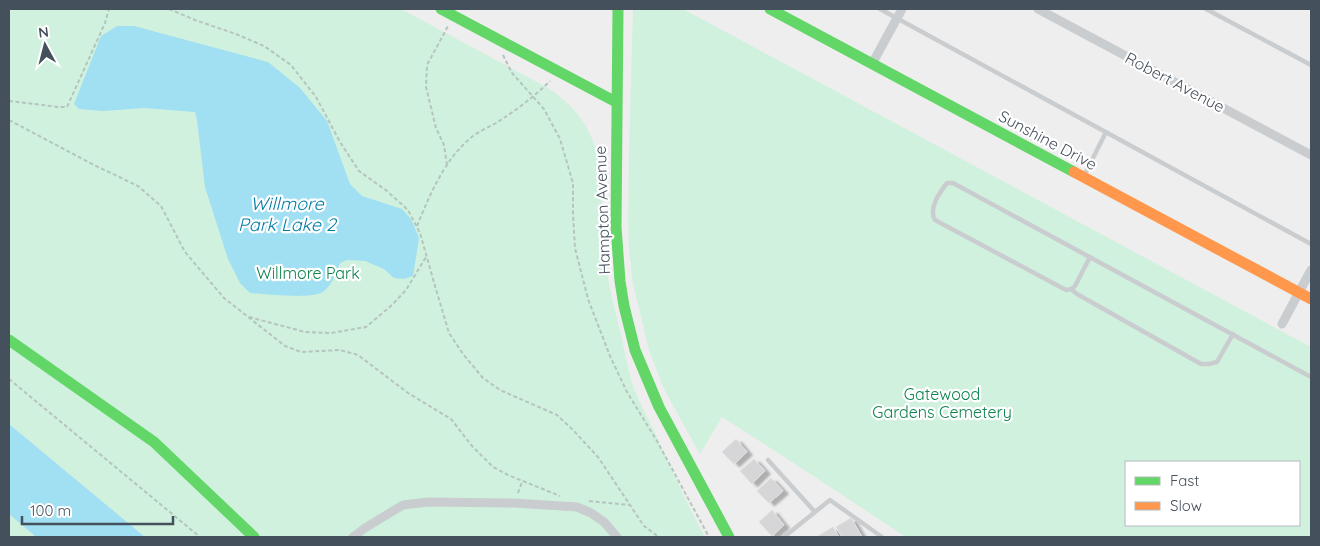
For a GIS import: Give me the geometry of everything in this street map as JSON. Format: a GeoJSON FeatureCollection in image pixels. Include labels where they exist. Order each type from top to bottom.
{"type":"FeatureCollection","features":[{"type":"Feature","properties":{"kind":"street"},"geometry":{"type":"LineString","coordinates":[[441,9],[616,102]]}},
{"type":"Feature","properties":{"kind":"street","name":"Hampton Avenue"},"geometry":{"type":"LineString","coordinates":[[618,9],[616,228],[620,281],[628,323],[635,350],[659,407],[729,537]]}},
{"type":"Feature","properties":{"kind":"street","name":"Sunshine Drive"},"geometry":{"type":"LineString","coordinates":[[770,9],[1311,299]]}},
{"type":"Feature","properties":{"kind":"street"},"geometry":{"type":"LineString","coordinates":[[872,64],[902,9]]}},
{"type":"Feature","properties":{"kind":"street","name":"Robert Avenue"},"geometry":{"type":"LineString","coordinates":[[1038,9],[1311,156]]}},
{"type":"Feature","properties":{"kind":"street"},"geometry":{"type":"LineString","coordinates":[[1282,324],[1311,270]]}},
{"type":"Feature","properties":{"kind":"street"},"geometry":{"type":"LineString","coordinates":[[9,340],[154,442],[254,537]]}},
{"type":"Feature","properties":{"kind":"street"},"geometry":{"type":"LineString","coordinates":[[353,537],[403,505],[428,502],[514,503],[577,507],[592,513],[604,522],[616,537]]}},
{"type":"Feature","properties":{"kind":"lane"},"geometry":{"type":"LineString","coordinates":[[880,9],[1311,244]]}},
{"type":"Feature","properties":{"kind":"lane"},"geometry":{"type":"LineString","coordinates":[[1206,9],[1311,65]]}},
{"type":"Feature","properties":{"kind":"lane"},"geometry":{"type":"LineString","coordinates":[[1084,177],[1106,132]]}},
{"type":"Feature","properties":{"kind":"lane"},"geometry":{"type":"LineString","coordinates":[[1090,257],[1075,286],[1066,290],[935,220],[932,210],[947,183],[953,183],[1090,257],[1311,377]]}},
{"type":"Feature","properties":{"kind":"lane"},"geometry":{"type":"LineString","coordinates":[[1071,289],[1201,364],[1217,362],[1232,334]]}},
{"type":"Feature","properties":{"kind":"lane"},"geometry":{"type":"LineString","coordinates":[[768,460],[815,512]]}},
{"type":"Feature","properties":{"kind":"lane"},"geometry":{"type":"LineString","coordinates":[[784,537],[830,500],[882,537]]}},
{"type":"Feature","properties":{"kind":"path"},"geometry":{"type":"LineString","coordinates":[[9,101],[67,107],[105,24],[109,9]]}},
{"type":"Feature","properties":{"kind":"path"},"geometry":{"type":"LineString","coordinates":[[169,9],[264,46],[291,65],[316,97],[340,142],[360,171],[388,191],[408,210],[420,233],[450,333],[463,354],[483,378],[494,386],[557,415],[568,425],[598,457],[644,526],[659,537]]}},
{"type":"Feature","properties":{"kind":"path"},"geometry":{"type":"LineString","coordinates":[[446,165],[444,145],[436,128],[426,87],[427,65],[454,16]]}},
{"type":"Feature","properties":{"kind":"path"},"geometry":{"type":"LineString","coordinates":[[503,55],[512,73],[544,109],[560,139],[573,182],[575,248],[588,299],[607,348],[627,392],[709,537]]}},
{"type":"Feature","properties":{"kind":"path"},"geometry":{"type":"LineString","coordinates":[[416,226],[446,165],[461,148],[473,136],[533,97],[560,72]]}},
{"type":"Feature","properties":{"kind":"path"},"geometry":{"type":"LineString","coordinates":[[9,120],[138,186],[161,206],[186,252],[224,298],[285,346],[300,352],[340,350],[358,355],[408,392],[451,419],[472,446],[493,466],[522,482],[564,498]]}},
{"type":"Feature","properties":{"kind":"path"},"geometry":{"type":"LineString","coordinates":[[246,316],[305,332],[330,333],[366,327],[392,305],[406,290],[427,256]]}},
{"type":"Feature","properties":{"kind":"path"},"geometry":{"type":"LineString","coordinates":[[9,379],[200,537]]}},
{"type":"Feature","properties":{"kind":"path"},"geometry":{"type":"LineString","coordinates":[[514,503],[522,482]]}},
{"type":"Feature","properties":{"kind":"path"},"geometry":{"type":"LineString","coordinates":[[581,500],[630,505]]}},
{"type":"Feature","properties":{"kind":"green space","name":"Willmore Park"},"geometry":{"type":"Polygon","coordinates":[[[9,9],[401,9],[548,88],[570,106],[585,125],[594,144],[602,188],[605,261],[632,383],[679,486],[705,537],[145,537],[9,424],[9,9]]]}},
{"type":"Feature","properties":{"kind":"green space","name":"Gatewood Gardens Cemetery"},"geometry":{"type":"Polygon","coordinates":[[[633,9],[683,9],[1311,347],[1311,537],[906,537],[722,417],[700,454],[664,389],[649,350],[633,284],[628,220],[633,9]]]}},
{"type":"Feature","properties":{"kind":"green space"},"geometry":{"type":"Polygon","coordinates":[[[9,514],[36,537],[9,537],[9,514]]]}},
{"type":"Feature","properties":{"kind":"water","name":"Willmore Park Lake 2"},"geometry":{"type":"Polygon","coordinates":[[[117,26],[134,26],[268,62],[300,88],[327,121],[350,184],[362,196],[402,209],[411,219],[419,238],[413,276],[404,279],[394,278],[384,269],[365,261],[347,260],[340,263],[330,284],[321,293],[297,296],[250,293],[240,283],[228,259],[205,187],[195,112],[144,108],[103,111],[79,109],[74,104],[101,36],[117,26]]]}},
{"type":"Feature","properties":{"kind":"water"},"geometry":{"type":"Polygon","coordinates":[[[9,424],[145,537],[36,537],[9,514],[9,424]]]}},
{"type":"Feature","properties":{"kind":"building"},"geometry":{"type":"Polygon","coordinates":[[[736,439],[747,452],[734,464],[722,452],[736,439]]]}},
{"type":"Feature","properties":{"kind":"building"},"geometry":{"type":"Polygon","coordinates":[[[754,459],[765,471],[752,484],[740,471],[754,459]]]}},
{"type":"Feature","properties":{"kind":"building"},"geometry":{"type":"Polygon","coordinates":[[[771,478],[783,491],[769,503],[757,491],[771,478]]]}},
{"type":"Feature","properties":{"kind":"building"},"geometry":{"type":"Polygon","coordinates":[[[772,510],[784,525],[772,536],[759,522],[772,510]]]}},
{"type":"Feature","properties":{"kind":"building"},"geometry":{"type":"Polygon","coordinates":[[[851,518],[862,537],[842,537],[836,527],[851,518]]]}},
{"type":"Feature","properties":{"kind":"building"},"geometry":{"type":"Polygon","coordinates":[[[833,527],[839,537],[818,536],[833,527]]]}},
{"type":"Feature","properties":{"kind":"traffic: fast"},"geometry":{"type":"LineString","coordinates":[[441,9],[616,102]]}},
{"type":"Feature","properties":{"kind":"traffic: fast"},"geometry":{"type":"LineString","coordinates":[[618,9],[616,227],[624,306],[635,350],[659,407],[729,537]]}},
{"type":"Feature","properties":{"kind":"traffic: fast"},"geometry":{"type":"LineString","coordinates":[[770,9],[1074,172]]}},
{"type":"Feature","properties":{"kind":"traffic: fast"},"geometry":{"type":"LineString","coordinates":[[9,340],[154,442],[254,537]]}},
{"type":"Feature","properties":{"kind":"traffic: slow"},"geometry":{"type":"LineString","coordinates":[[1074,172],[1311,299]]}}]}
